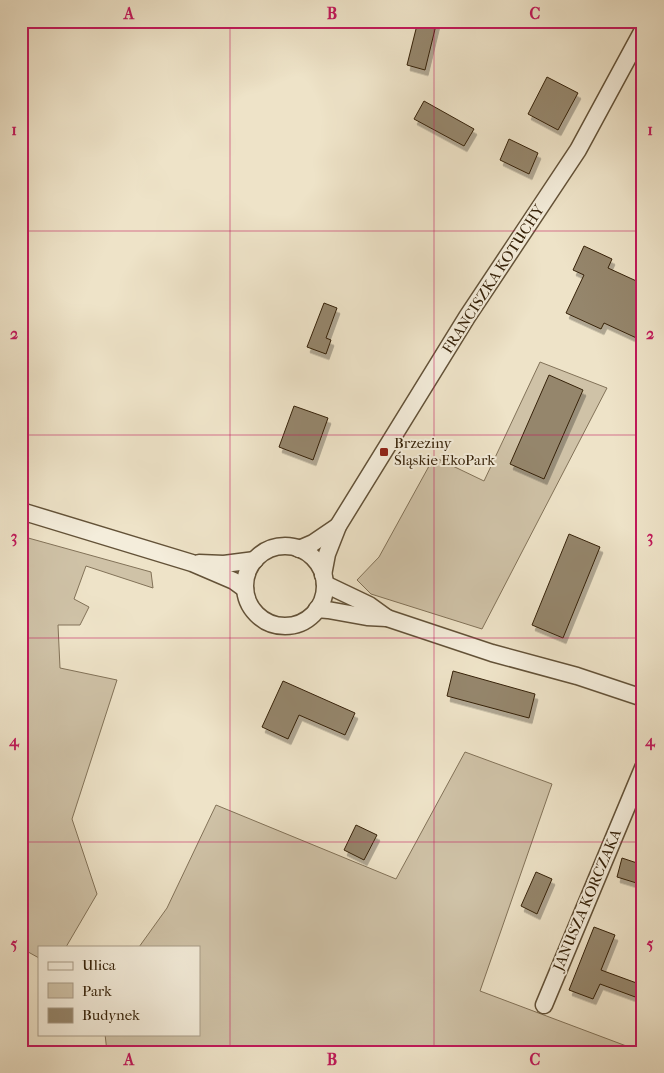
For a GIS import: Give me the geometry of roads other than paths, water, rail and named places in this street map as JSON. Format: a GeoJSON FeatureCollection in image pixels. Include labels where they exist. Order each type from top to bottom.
{"type":"FeatureCollection","features":[{"type":"Feature","properties":{"kind":"street","name":"FRANCISZKA KOTUCHY"},"geometry":{"type":"LineString","coordinates":[[324,579],[327,554],[338,526],[467,317],[578,150],[643,30]]}},
{"type":"Feature","properties":{"kind":"street"},"geometry":{"type":"LineString","coordinates":[[21,511],[192,563],[234,581],[245,589]]}},
{"type":"Feature","properties":{"kind":"street","name":"FRANCISZKA KOTUCHY"},"geometry":{"type":"LineString","coordinates":[[299,549],[313,543],[338,526]]}},
{"type":"Feature","properties":{"kind":"street"},"geometry":{"type":"LineString","coordinates":[[287,547],[299,549],[310,555],[318,564],[324,579],[324,593],[317,610],[300,623],[288,626],[277,626],[266,622],[254,612],[247,599],[245,589],[248,571],[255,560],[264,552],[287,547]]}},
{"type":"Feature","properties":{"kind":"street"},"geometry":{"type":"LineString","coordinates":[[192,563],[224,564],[255,560]]}},
{"type":"Feature","properties":{"kind":"street"},"geometry":{"type":"LineString","coordinates":[[324,579],[369,605],[387,618]]}},
{"type":"Feature","properties":{"kind":"street"},"geometry":{"type":"LineString","coordinates":[[317,610],[387,618],[492,653],[577,676],[643,698]]}},
{"type":"Feature","properties":{"kind":"street","name":"JANUSZA KORCZAKA"},"geometry":{"type":"LineString","coordinates":[[544,1005],[643,768]]}},
{"type":"Feature","properties":{"kind":"place","name":"Brzeziny Śląskie EkoPark"},"geometry":{"type":"Point","coordinates":[384,452]}}]}
